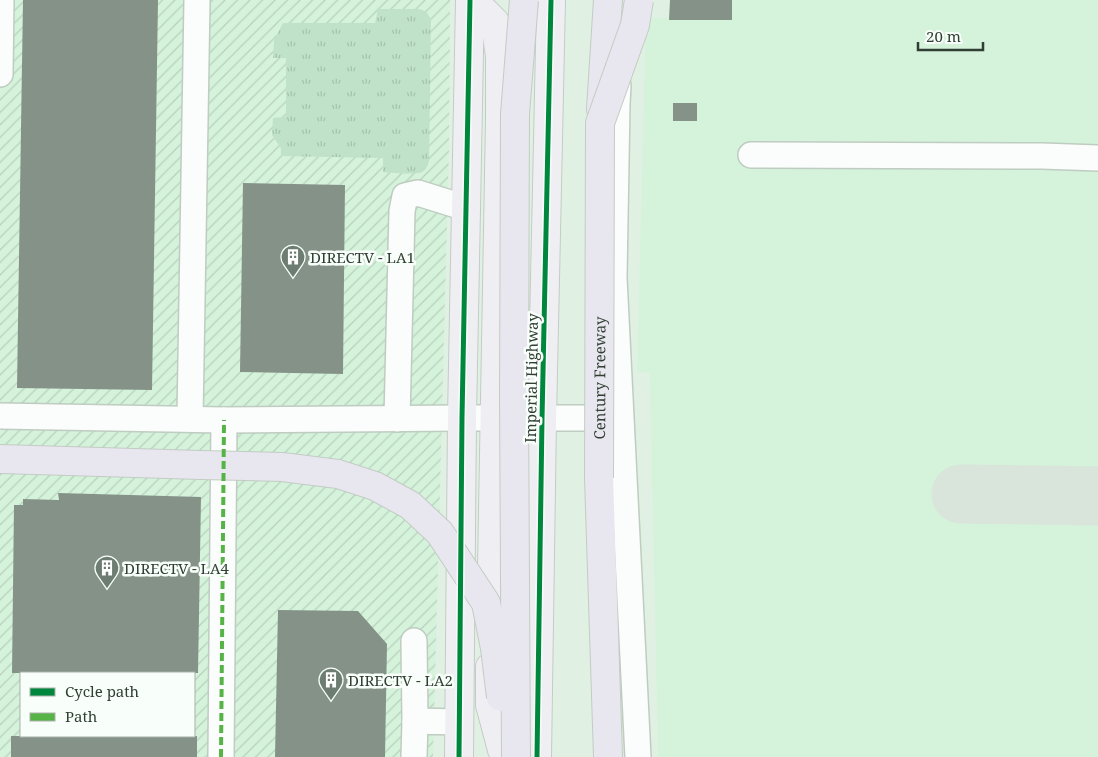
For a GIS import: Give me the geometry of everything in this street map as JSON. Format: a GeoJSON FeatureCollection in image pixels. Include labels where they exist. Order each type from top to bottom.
{"type":"FeatureCollection","features":[{"type":"Feature","properties":{"kind":"highway"},"geometry":{"type":"LineString","coordinates":[[516,757],[514,398],[517,0]]}},
{"type":"Feature","properties":{"kind":"highway"},"geometry":{"type":"LineString","coordinates":[[515,114],[524,0]]}},
{"type":"Feature","properties":{"kind":"highway","name":"Century Freeway"},"geometry":{"type":"LineString","coordinates":[[608,0],[600,123],[599,478],[608,757]]}},
{"type":"Feature","properties":{"kind":"highway"},"geometry":{"type":"LineString","coordinates":[[600,123],[635,25],[639,0]]}},
{"type":"Feature","properties":{"kind":"highway"},"geometry":{"type":"LineString","coordinates":[[0,460],[282,467],[338,474],[375,486],[410,506],[440,533],[486,604],[495,648],[508,757]]}},
{"type":"Feature","properties":{"kind":"main road"},"geometry":{"type":"LineString","coordinates":[[459,757],[462,418],[472,0]]}},
{"type":"Feature","properties":{"kind":"main road"},"geometry":{"type":"LineString","coordinates":[[472,0],[495,22],[500,56],[490,705],[502,750],[508,757]]}},
{"type":"Feature","properties":{"kind":"main road","name":"Imperial Highway"},"geometry":{"type":"LineString","coordinates":[[537,757],[551,0]]}},
{"type":"Feature","properties":{"kind":"street"},"geometry":{"type":"LineString","coordinates":[[0,74],[1,0]]}},
{"type":"Feature","properties":{"kind":"street"},"geometry":{"type":"LineString","coordinates":[[190,420],[196,0]]}},
{"type":"Feature","properties":{"kind":"street"},"geometry":{"type":"LineString","coordinates":[[626,0],[617,104],[614,278],[638,757]]}},
{"type":"Feature","properties":{"kind":"street"},"geometry":{"type":"LineString","coordinates":[[751,155],[1098,158]]}},
{"type":"Feature","properties":{"kind":"street"},"geometry":{"type":"LineString","coordinates":[[397,418],[402,211],[405,196],[418,193],[466,208]]}},
{"type":"Feature","properties":{"kind":"street"},"geometry":{"type":"LineString","coordinates":[[0,416],[190,420],[620,418]]}},
{"type":"Feature","properties":{"kind":"street"},"geometry":{"type":"LineString","coordinates":[[221,757],[224,420]]}},
{"type":"Feature","properties":{"kind":"street"},"geometry":{"type":"LineString","coordinates":[[414,641],[414,757]]}},
{"type":"Feature","properties":{"kind":"street"},"geometry":{"type":"LineString","coordinates":[[415,721],[460,722]]}},
{"type":"Feature","properties":{"kind":"shaded area"},"geometry":{"type":"Polygon","coordinates":[[[0,0],[450,0],[449,147],[433,757],[0,757],[0,0]]]}},
{"type":"Feature","properties":{"kind":"shaded area"},"geometry":{"type":"Polygon","coordinates":[[[728,0],[1098,0],[1098,757],[658,757],[650,373],[637,372],[646,18],[727,18],[728,0]]]}},
{"type":"Feature","properties":{"kind":"green space"},"geometry":{"type":"Polygon","coordinates":[[[378,9],[420,9],[429,15],[431,20],[429,161],[426,169],[419,173],[409,174],[383,172],[383,158],[281,156],[281,148],[272,135],[273,118],[286,117],[286,58],[273,58],[274,41],[283,23],[375,23],[378,9]]]}},
{"type":"Feature","properties":{"kind":"building"},"geometry":{"type":"Polygon","coordinates":[[[23,0],[158,0],[152,390],[17,388],[23,0]]]}},
{"type":"Feature","properties":{"kind":"building"},"geometry":{"type":"Polygon","coordinates":[[[670,0],[732,0],[732,20],[669,20],[670,0]]]}},
{"type":"Feature","properties":{"kind":"building"},"geometry":{"type":"Polygon","coordinates":[[[673,103],[697,103],[697,121],[673,121],[673,103]]]}},
{"type":"Feature","properties":{"kind":"building","name":"DIRECTV - LA1"},"geometry":{"type":"Polygon","coordinates":[[[243,183],[345,185],[343,374],[240,372],[243,183]]]}},
{"type":"Feature","properties":{"kind":"building","name":"DIRECTV - LA4"},"geometry":{"type":"Polygon","coordinates":[[[58,493],[201,497],[198,673],[12,673],[14,505],[23,505],[23,499],[59,500],[58,493]]]}},
{"type":"Feature","properties":{"kind":"building","name":"DIRECTV - LA2"},"geometry":{"type":"Polygon","coordinates":[[[278,610],[358,611],[387,644],[385,757],[275,757],[278,610]]]}},
{"type":"Feature","properties":{"kind":"building"},"geometry":{"type":"Polygon","coordinates":[[[11,736],[197,736],[197,757],[11,757],[11,736]]]}},
{"type":"Feature","properties":{"kind":"taxiway"},"geometry":{"type":"LineString","coordinates":[[961,494],[1098,496]]}},
{"type":"Feature","properties":{"kind":"marked path"},"geometry":{"type":"LineString","coordinates":[[221,757],[224,420]]}},
{"type":"Feature","properties":{"kind":"cycle path"},"geometry":{"type":"LineString","coordinates":[[459,757],[462,418],[470,0]]}},
{"type":"Feature","properties":{"kind":"cycle path"},"geometry":{"type":"LineString","coordinates":[[537,757],[551,0]]}},
{"type":"Feature","properties":{"kind":"place","name":"DIRECTV - LA1"},"geometry":{"type":"Point","coordinates":[293,278]}},
{"type":"Feature","properties":{"kind":"place","name":"DIRECTV - LA4"},"geometry":{"type":"Point","coordinates":[107,589]}},
{"type":"Feature","properties":{"kind":"place","name":"DIRECTV - LA2"},"geometry":{"type":"Point","coordinates":[331,701]}}]}
